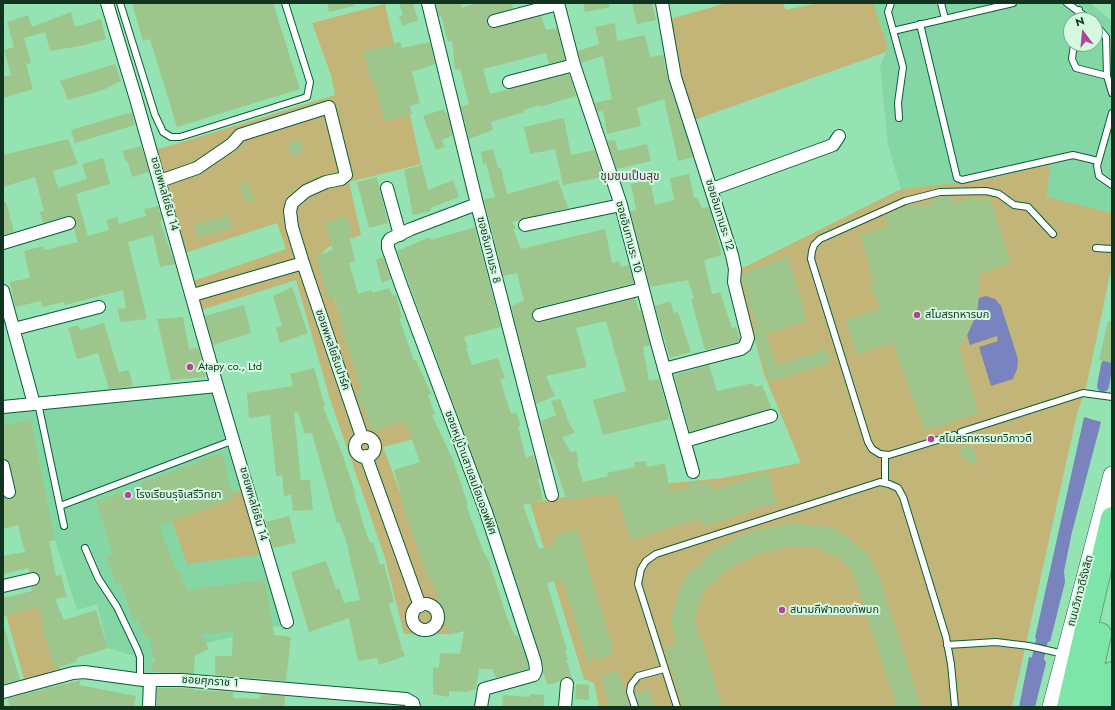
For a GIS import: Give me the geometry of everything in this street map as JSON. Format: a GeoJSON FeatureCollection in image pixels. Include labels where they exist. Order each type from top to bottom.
{"type":"FeatureCollection","features":[{"type":"Feature","properties":{"kind":"highway","name":"ถนนวิภาวดีรังสิต"},"geometry":{"type":"LineString","coordinates":[[1068,707],[1112,518]]}},
{"type":"Feature","properties":{"kind":"highway"},"geometry":{"type":"LineString","coordinates":[[1084,707],[1112,581]]}},
{"type":"Feature","properties":{"kind":"highway"},"geometry":{"type":"LineString","coordinates":[[1104,707],[1112,673]]}},
{"type":"Feature","properties":{"kind":"main road","name":"ถนนวิภาวดีรังสิต"},"geometry":{"type":"LineString","coordinates":[[1051,707],[1112,475]]}},
{"type":"Feature","properties":{"kind":"street","name":"ซอยพหลโยธิน 14"},"geometry":{"type":"LineString","coordinates":[[106,3],[160,181],[287,622]]}},
{"type":"Feature","properties":{"kind":"street","name":"ซอยอินทามระ 8"},"geometry":{"type":"LineString","coordinates":[[428,3],[477,204],[552,496]]}},
{"type":"Feature","properties":{"kind":"street"},"geometry":{"type":"LineString","coordinates":[[494,21],[558,3]]}},
{"type":"Feature","properties":{"kind":"street","name":"ซอยอินทามระ 10"},"geometry":{"type":"LineString","coordinates":[[558,3],[574,65],[621,205],[642,289],[693,472]]}},
{"type":"Feature","properties":{"kind":"street","name":"ซอยอินทามระ 12"},"geometry":{"type":"LineString","coordinates":[[662,3],[675,77],[682,103],[712,189],[734,262],[734,282],[748,338],[747,342],[741,348],[664,369]]}},
{"type":"Feature","properties":{"kind":"street"},"geometry":{"type":"LineString","coordinates":[[509,82],[574,65]]}},
{"type":"Feature","properties":{"kind":"street","name":"ซอยพหลโยธินปาร์ค"},"geometry":{"type":"LineString","coordinates":[[160,181],[197,168],[232,144],[240,135],[329,106],[346,175],[341,179],[326,182],[306,191],[292,202],[290,211],[292,227],[362,437],[371,439],[375,444],[372,453],[366,456],[420,606]]}},
{"type":"Feature","properties":{"kind":"street"},"geometry":{"type":"LineString","coordinates":[[712,189],[833,145],[838,136]]}},
{"type":"Feature","properties":{"kind":"street"},"geometry":{"type":"LineString","coordinates":[[387,188],[400,235]]}},
{"type":"Feature","properties":{"kind":"street","name":"ซอยหมู่บ้านสายลมโฮมออฟฟิศ"},"geometry":{"type":"LineString","coordinates":[[477,204],[390,239],[388,248],[486,512],[535,662],[536,670],[534,675],[484,689],[482,692],[481,707]]}},
{"type":"Feature","properties":{"kind":"street"},"geometry":{"type":"LineString","coordinates":[[525,225],[621,205]]}},
{"type":"Feature","properties":{"kind":"street"},"geometry":{"type":"LineString","coordinates":[[3,243],[69,223]]}},
{"type":"Feature","properties":{"kind":"street"},"geometry":{"type":"LineString","coordinates":[[193,295],[303,262]]}},
{"type":"Feature","properties":{"kind":"street"},"geometry":{"type":"LineString","coordinates":[[539,315],[642,289]]}},
{"type":"Feature","properties":{"kind":"street"},"geometry":{"type":"LineString","coordinates":[[3,291],[36,404]]}},
{"type":"Feature","properties":{"kind":"street"},"geometry":{"type":"LineString","coordinates":[[14,329],[99,307]]}},
{"type":"Feature","properties":{"kind":"street"},"geometry":{"type":"LineString","coordinates":[[3,407],[218,386]]}},
{"type":"Feature","properties":{"kind":"street"},"geometry":{"type":"LineString","coordinates":[[685,441],[771,416]]}},
{"type":"Feature","properties":{"kind":"street"},"geometry":{"type":"LineString","coordinates":[[3,466],[9,492]]}},
{"type":"Feature","properties":{"kind":"street"},"geometry":{"type":"LineString","coordinates":[[3,586],[33,579]]}},
{"type":"Feature","properties":{"kind":"street","name":"ซอยศุภราช 1"},"geometry":{"type":"LineString","coordinates":[[3,692],[73,673],[84,672],[145,680],[197,681],[399,698],[410,700],[414,707]]}},
{"type":"Feature","properties":{"kind":"street"},"geometry":{"type":"LineString","coordinates":[[145,680],[149,707]]}},
{"type":"Feature","properties":{"kind":"street"},"geometry":{"type":"LineString","coordinates":[[564,707],[567,684]]}},
{"type":"Feature","properties":{"kind":"lane"},"geometry":{"type":"LineString","coordinates":[[120,3],[155,116],[163,132],[171,137],[180,137],[307,97],[310,82],[285,3]]}},
{"type":"Feature","properties":{"kind":"lane"},"geometry":{"type":"LineString","coordinates":[[891,3],[888,12],[904,67],[898,99],[898,118]]}},
{"type":"Feature","properties":{"kind":"lane"},"geometry":{"type":"LineString","coordinates":[[941,3],[945,19]]}},
{"type":"Feature","properties":{"kind":"lane"},"geometry":{"type":"LineString","coordinates":[[893,31],[1014,3]]}},
{"type":"Feature","properties":{"kind":"lane"},"geometry":{"type":"LineString","coordinates":[[1067,3],[1079,10]]}},
{"type":"Feature","properties":{"kind":"lane"},"geometry":{"type":"LineString","coordinates":[[920,24],[957,178],[962,180],[1073,154],[1098,161]]}},
{"type":"Feature","properties":{"kind":"lane"},"geometry":{"type":"LineString","coordinates":[[1103,33],[1106,37],[1107,76],[1112,94]]}},
{"type":"Feature","properties":{"kind":"lane"},"geometry":{"type":"LineString","coordinates":[[1073,52],[1072,59],[1076,68],[1107,76]]}},
{"type":"Feature","properties":{"kind":"lane"},"geometry":{"type":"LineString","coordinates":[[1112,114],[1098,161],[1098,176],[1112,185]]}},
{"type":"Feature","properties":{"kind":"lane"},"geometry":{"type":"LineString","coordinates":[[1053,234],[1028,207],[1014,205],[998,194],[986,191],[940,192],[905,201],[820,239],[814,245],[812,259],[868,442],[877,453],[885,454],[957,434],[1083,393],[1112,397]]}},
{"type":"Feature","properties":{"kind":"lane"},"geometry":{"type":"LineString","coordinates":[[1096,248],[1112,249]]}},
{"type":"Feature","properties":{"kind":"lane"},"geometry":{"type":"LineString","coordinates":[[36,404],[64,526]]}},
{"type":"Feature","properties":{"kind":"lane"},"geometry":{"type":"LineString","coordinates":[[60,506],[234,440]]}},
{"type":"Feature","properties":{"kind":"lane"},"geometry":{"type":"LineString","coordinates":[[885,454],[885,483]]}},
{"type":"Feature","properties":{"kind":"lane"},"geometry":{"type":"LineString","coordinates":[[677,707],[638,584],[641,569],[646,561],[656,554],[874,483],[885,483],[898,488],[904,497],[947,645],[956,707]]}},
{"type":"Feature","properties":{"kind":"lane"},"geometry":{"type":"LineString","coordinates":[[85,548],[98,578],[117,607],[137,649],[145,680]]}},
{"type":"Feature","properties":{"kind":"lane"},"geometry":{"type":"LineString","coordinates":[[947,645],[996,642],[1029,646],[1064,654]]}},
{"type":"Feature","properties":{"kind":"lane"},"geometry":{"type":"LineString","coordinates":[[635,707],[630,692],[631,685],[638,676],[664,669]]}},
{"type":"Feature","properties":{"kind":"shaded area"},"geometry":{"type":"Polygon","coordinates":[[[727,3],[783,3],[786,10],[818,3],[873,3],[888,48],[886,52],[694,120],[678,64],[670,19],[727,3]]]}},
{"type":"Feature","properties":{"kind":"shaded area"},"geometry":{"type":"Polygon","coordinates":[[[873,3],[1090,3],[1101,12],[1063,12],[1063,52],[1103,52],[1103,14],[1112,21],[1112,213],[1047,197],[1049,164],[988,179],[901,189],[888,145],[880,66],[888,48],[873,3]]]}},
{"type":"Feature","properties":{"kind":"shaded area"},"geometry":{"type":"Polygon","coordinates":[[[385,4],[421,164],[349,182],[361,235],[328,247],[320,255],[376,425],[406,417],[414,439],[383,447],[435,584],[450,634],[404,634],[385,558],[330,399],[296,280],[201,310],[193,281],[286,249],[277,223],[185,253],[156,150],[335,95],[331,75],[312,23],[385,4]]]}},
{"type":"Feature","properties":{"kind":"shaded area","name":"สโมสรทหารบกวิภาวดี"},"geometry":{"type":"Polygon","coordinates":[[[1050,164],[1047,197],[1112,213],[1112,265],[1087,383],[1077,414],[1012,707],[599,707],[594,683],[584,679],[530,503],[611,489],[723,478],[801,463],[764,374],[737,271],[901,189],[987,179],[1050,164]]]}},
{"type":"Feature","properties":{"kind":"shaded area","name":"โรงเรียนรุจิเสรีวิทยา"},"geometry":{"type":"Polygon","coordinates":[[[214,393],[282,625],[153,656],[151,675],[136,674],[134,656],[108,648],[97,604],[77,610],[55,540],[23,546],[3,450],[3,411],[214,393]]]}},
{"type":"Feature","properties":{"kind":"shaded area"},"geometry":{"type":"Polygon","coordinates":[[[245,488],[263,554],[187,564],[171,518],[245,488]]]}},
{"type":"Feature","properties":{"kind":"shaded area"},"geometry":{"type":"Polygon","coordinates":[[[41,604],[61,672],[25,682],[6,615],[41,604]]]}},
{"type":"Feature","properties":{"kind":"water"},"geometry":{"type":"Polygon","coordinates":[[[986,296],[995,299],[1001,306],[1018,359],[1017,369],[1013,379],[991,386],[979,347],[998,341],[997,336],[970,345],[967,335],[974,320],[979,298],[986,296]]]}},
{"type":"Feature","properties":{"kind":"water"},"geometry":{"type":"Polygon","coordinates":[[[1084,417],[1101,422],[1072,532],[1064,571],[1065,582],[1050,642],[1035,638],[1084,417]]]}},
{"type":"Feature","properties":{"kind":"water"},"geometry":{"type":"Polygon","coordinates":[[[1029,657],[1045,660],[1046,663],[1035,707],[1019,707],[1029,657]]]}},
{"type":"Feature","properties":{"kind":"building"},"geometry":{"type":"Polygon","coordinates":[[[132,3],[273,3],[300,89],[177,127],[150,39],[143,41],[132,3]]]}},
{"type":"Feature","properties":{"kind":"building"},"geometry":{"type":"Polygon","coordinates":[[[327,3],[353,3],[354,6],[329,12],[327,3]]]}},
{"type":"Feature","properties":{"kind":"building"},"geometry":{"type":"Polygon","coordinates":[[[399,3],[413,3],[418,20],[402,26],[399,16],[403,15],[399,3]]]}},
{"type":"Feature","properties":{"kind":"building"},"geometry":{"type":"Polygon","coordinates":[[[436,3],[461,3],[462,8],[477,3],[512,3],[513,8],[488,16],[487,23],[492,28],[541,16],[546,30],[557,28],[565,60],[549,64],[546,53],[483,69],[490,94],[569,74],[576,96],[540,107],[539,105],[523,110],[524,112],[491,122],[493,130],[469,139],[461,107],[469,104],[460,69],[455,70],[452,41],[448,42],[441,16],[439,17],[436,3]]]}},
{"type":"Feature","properties":{"kind":"building"},"geometry":{"type":"Polygon","coordinates":[[[583,3],[609,3],[610,7],[585,12],[583,3]]]}},
{"type":"Feature","properties":{"kind":"building"},"geometry":{"type":"Polygon","coordinates":[[[632,3],[652,3],[656,20],[637,24],[632,3]]]}},
{"type":"Feature","properties":{"kind":"building"},"geometry":{"type":"Polygon","coordinates":[[[71,12],[75,27],[101,19],[106,39],[85,45],[50,51],[45,32],[24,38],[31,63],[26,64],[33,89],[3,98],[3,77],[11,75],[4,50],[14,47],[7,22],[28,15],[32,27],[71,12]]]}},
{"type":"Feature","properties":{"kind":"building"},"geometry":{"type":"Polygon","coordinates":[[[615,23],[617,41],[645,35],[650,57],[663,55],[668,79],[693,157],[678,161],[664,99],[637,108],[641,126],[607,134],[603,111],[598,112],[595,103],[612,99],[603,56],[581,63],[578,51],[599,44],[595,27],[615,23]]]}},
{"type":"Feature","properties":{"kind":"building"},"geometry":{"type":"Polygon","coordinates":[[[400,42],[402,48],[430,42],[435,64],[412,72],[420,103],[410,106],[412,114],[384,121],[374,81],[371,82],[363,52],[400,42]]]}},
{"type":"Feature","properties":{"kind":"building"},"geometry":{"type":"Polygon","coordinates":[[[115,64],[121,81],[103,90],[68,100],[60,81],[115,64]]]}},
{"type":"Feature","properties":{"kind":"building"},"geometry":{"type":"Polygon","coordinates":[[[444,109],[445,113],[447,112],[453,135],[442,140],[445,147],[436,150],[423,116],[444,109]]]}},
{"type":"Feature","properties":{"kind":"building"},"geometry":{"type":"Polygon","coordinates":[[[132,112],[135,125],[75,143],[71,130],[132,112]]]}},
{"type":"Feature","properties":{"kind":"building"},"geometry":{"type":"Polygon","coordinates":[[[564,118],[571,155],[595,150],[603,177],[563,185],[555,149],[530,154],[524,127],[564,118]]]}},
{"type":"Feature","properties":{"kind":"building"},"geometry":{"type":"Polygon","coordinates":[[[68,139],[78,164],[53,171],[58,188],[87,179],[82,164],[103,158],[110,184],[76,194],[88,236],[109,230],[106,220],[117,217],[119,224],[146,216],[144,209],[158,206],[162,220],[160,221],[175,264],[160,267],[153,235],[128,242],[147,319],[120,322],[118,309],[126,308],[123,290],[65,305],[64,302],[42,307],[41,301],[15,307],[10,282],[30,278],[24,251],[43,246],[44,250],[78,242],[74,229],[76,224],[74,217],[67,216],[43,223],[40,212],[44,211],[35,177],[3,187],[3,155],[68,139]]]}},
{"type":"Feature","properties":{"kind":"building"},"geometry":{"type":"Polygon","coordinates":[[[300,140],[303,153],[291,156],[288,143],[300,140]]]}},
{"type":"Feature","properties":{"kind":"building"},"geometry":{"type":"Polygon","coordinates":[[[615,140],[618,151],[647,144],[651,161],[617,169],[607,141],[615,140]]]}},
{"type":"Feature","properties":{"kind":"building"},"geometry":{"type":"Polygon","coordinates":[[[141,146],[149,172],[132,177],[128,162],[126,162],[122,151],[141,146]]]}},
{"type":"Feature","properties":{"kind":"building"},"geometry":{"type":"Polygon","coordinates":[[[493,149],[498,168],[501,168],[507,194],[558,180],[568,208],[512,222],[516,229],[513,229],[521,249],[605,229],[612,263],[619,261],[621,267],[629,265],[634,283],[537,308],[532,313],[533,320],[541,322],[635,298],[639,311],[641,310],[650,345],[643,347],[649,381],[659,379],[670,419],[603,435],[593,400],[626,391],[606,321],[576,328],[587,367],[546,376],[555,396],[536,404],[511,306],[524,301],[517,273],[503,276],[484,200],[495,197],[486,163],[483,164],[481,152],[493,149]]]}},
{"type":"Feature","properties":{"kind":"building"},"geometry":{"type":"Polygon","coordinates":[[[422,165],[428,190],[453,180],[459,197],[430,208],[431,211],[413,215],[404,170],[422,165]]]}},
{"type":"Feature","properties":{"kind":"building"},"geometry":{"type":"Polygon","coordinates":[[[689,174],[694,198],[697,197],[702,208],[709,207],[722,255],[704,260],[712,294],[720,292],[732,328],[736,327],[740,339],[738,342],[705,350],[691,299],[694,299],[688,280],[650,287],[630,211],[636,210],[631,184],[650,180],[655,205],[674,200],[670,178],[689,174]]]}},
{"type":"Feature","properties":{"kind":"building"},"geometry":{"type":"Polygon","coordinates":[[[377,177],[388,223],[369,228],[357,182],[377,177]]]}},
{"type":"Feature","properties":{"kind":"building"},"geometry":{"type":"Polygon","coordinates":[[[248,183],[254,200],[248,204],[239,185],[248,183]]]}},
{"type":"Feature","properties":{"kind":"building","name":"สโมสรทหารบก"},"geometry":{"type":"Polygon","coordinates":[[[943,196],[952,196],[954,203],[976,197],[977,202],[990,197],[1011,263],[979,274],[978,307],[969,331],[959,348],[979,413],[925,431],[893,343],[857,355],[846,320],[880,308],[869,284],[874,282],[860,235],[887,226],[884,217],[901,208],[906,206],[932,205],[930,201],[943,196]]]}},
{"type":"Feature","properties":{"kind":"building"},"geometry":{"type":"Polygon","coordinates":[[[3,202],[6,202],[14,232],[3,235],[3,202]]]}},
{"type":"Feature","properties":{"kind":"building"},"geometry":{"type":"Polygon","coordinates":[[[229,215],[232,228],[197,238],[194,225],[229,215]]]}},
{"type":"Feature","properties":{"kind":"building"},"geometry":{"type":"Polygon","coordinates":[[[347,216],[353,234],[349,235],[355,261],[349,263],[358,294],[371,290],[372,293],[389,288],[393,296],[396,295],[402,317],[399,318],[414,361],[416,360],[431,394],[428,395],[435,414],[432,415],[453,460],[468,505],[466,505],[484,553],[489,561],[507,618],[515,636],[518,635],[528,664],[528,669],[496,678],[492,669],[479,669],[476,689],[466,692],[449,691],[449,697],[433,694],[433,667],[439,668],[440,653],[460,654],[464,631],[449,635],[433,581],[429,582],[400,498],[402,497],[394,470],[420,462],[405,421],[372,431],[363,404],[360,405],[356,392],[361,390],[346,341],[345,342],[340,323],[342,322],[334,296],[329,298],[322,280],[324,280],[316,256],[333,250],[325,223],[347,216]]]}},
{"type":"Feature","properties":{"kind":"building"},"geometry":{"type":"Polygon","coordinates":[[[475,227],[501,327],[464,337],[468,348],[466,349],[472,365],[498,358],[505,378],[500,380],[511,414],[516,413],[519,420],[520,426],[518,427],[526,458],[533,455],[540,478],[538,479],[543,500],[523,505],[539,549],[556,544],[554,536],[577,529],[613,650],[610,655],[595,660],[592,650],[590,668],[562,579],[547,583],[567,650],[565,651],[568,660],[566,660],[572,678],[564,677],[560,681],[548,685],[543,673],[542,660],[493,510],[397,251],[430,237],[431,240],[475,227]]]}},
{"type":"Feature","properties":{"kind":"building"},"geometry":{"type":"Polygon","coordinates":[[[788,256],[807,321],[766,334],[776,366],[826,349],[830,363],[769,382],[754,332],[758,330],[742,279],[742,274],[788,256]]]}},
{"type":"Feature","properties":{"kind":"building"},"geometry":{"type":"Polygon","coordinates":[[[383,257],[391,279],[382,283],[376,260],[383,257]]]}},
{"type":"Feature","properties":{"kind":"building"},"geometry":{"type":"Polygon","coordinates":[[[292,287],[308,333],[280,343],[276,328],[282,326],[273,296],[292,287]]]}},
{"type":"Feature","properties":{"kind":"building"},"geometry":{"type":"Polygon","coordinates":[[[670,301],[674,313],[678,312],[691,352],[670,358],[655,306],[670,301]]]}},
{"type":"Feature","properties":{"kind":"building"},"geometry":{"type":"Polygon","coordinates":[[[244,305],[251,333],[213,345],[205,316],[244,305]]]}},
{"type":"Feature","properties":{"kind":"building"},"geometry":{"type":"Polygon","coordinates":[[[183,317],[189,349],[198,348],[206,377],[171,380],[157,319],[183,317]]]}},
{"type":"Feature","properties":{"kind":"building"},"geometry":{"type":"Polygon","coordinates":[[[1108,321],[1112,321],[1112,363],[1099,360],[1108,321]]]}},
{"type":"Feature","properties":{"kind":"building"},"geometry":{"type":"Polygon","coordinates":[[[104,323],[119,372],[129,370],[133,386],[109,389],[98,353],[77,359],[68,328],[78,325],[80,330],[104,323]]]}},
{"type":"Feature","properties":{"kind":"building"},"geometry":{"type":"Polygon","coordinates":[[[709,365],[717,391],[753,383],[754,387],[762,385],[772,409],[690,432],[674,375],[709,365]]]}},
{"type":"Feature","properties":{"kind":"building"},"geometry":{"type":"Polygon","coordinates":[[[314,368],[325,406],[323,407],[342,453],[356,495],[354,495],[360,515],[370,543],[373,542],[380,565],[384,564],[394,602],[389,604],[402,649],[400,649],[403,650],[405,656],[379,665],[377,658],[358,661],[349,618],[309,632],[291,572],[326,561],[336,589],[339,588],[344,603],[360,600],[349,549],[339,522],[337,523],[312,433],[305,434],[298,412],[294,413],[301,480],[310,480],[313,510],[293,511],[291,495],[284,496],[282,475],[276,476],[270,415],[249,418],[247,393],[293,386],[290,374],[314,368]]]}},
{"type":"Feature","properties":{"kind":"building"},"geometry":{"type":"Polygon","coordinates":[[[560,399],[569,423],[575,433],[562,437],[571,452],[576,451],[579,463],[577,463],[583,482],[608,476],[607,473],[635,467],[634,462],[646,461],[647,467],[665,463],[670,492],[691,486],[689,482],[711,484],[713,490],[768,472],[777,502],[703,527],[700,518],[631,540],[616,494],[600,495],[567,501],[554,462],[549,452],[541,421],[556,415],[551,401],[560,399]]]}},
{"type":"Feature","properties":{"kind":"building"},"geometry":{"type":"Polygon","coordinates":[[[31,420],[55,540],[49,541],[56,576],[61,575],[67,597],[55,599],[64,620],[96,610],[108,648],[76,658],[77,661],[55,669],[41,625],[43,625],[38,606],[3,617],[3,598],[32,591],[31,587],[38,585],[40,581],[39,574],[29,572],[28,568],[3,574],[3,556],[25,552],[18,525],[3,529],[3,496],[6,499],[11,499],[16,495],[16,491],[10,464],[8,461],[3,459],[3,425],[31,420]]]}},
{"type":"Feature","properties":{"kind":"building"},"geometry":{"type":"Polygon","coordinates":[[[972,445],[978,465],[968,462],[961,456],[959,449],[972,445]]]}},
{"type":"Feature","properties":{"kind":"building"},"geometry":{"type":"Polygon","coordinates":[[[221,453],[228,475],[226,476],[236,498],[159,526],[176,570],[179,569],[187,590],[265,580],[274,635],[291,637],[286,681],[215,675],[215,656],[232,656],[233,632],[202,634],[209,649],[195,656],[194,674],[152,672],[151,661],[155,662],[151,651],[150,637],[145,637],[138,621],[134,622],[121,584],[117,586],[106,556],[113,554],[96,501],[122,492],[125,501],[147,494],[140,483],[221,453]]]}},
{"type":"Feature","properties":{"kind":"building"},"geometry":{"type":"Polygon","coordinates":[[[289,516],[296,543],[273,548],[266,522],[289,516]]]}},
{"type":"Feature","properties":{"kind":"building"},"geometry":{"type":"Polygon","coordinates":[[[786,524],[831,527],[845,535],[867,553],[879,576],[921,707],[897,707],[853,573],[840,558],[817,548],[790,547],[762,553],[740,562],[722,574],[705,589],[699,602],[695,620],[699,639],[701,638],[723,707],[684,707],[665,648],[676,644],[671,619],[679,590],[686,577],[714,550],[737,537],[752,531],[786,524]]]}},
{"type":"Feature","properties":{"kind":"building"},"geometry":{"type":"Polygon","coordinates":[[[3,630],[5,630],[20,680],[3,684],[3,630]]]}},
{"type":"Feature","properties":{"kind":"building"},"geometry":{"type":"Polygon","coordinates":[[[618,670],[630,707],[610,707],[600,676],[618,670]]]}},
{"type":"Feature","properties":{"kind":"building"},"geometry":{"type":"Polygon","coordinates":[[[81,680],[79,685],[136,696],[134,707],[10,707],[8,698],[81,680]]]}},
{"type":"Feature","properties":{"kind":"building"},"geometry":{"type":"Polygon","coordinates":[[[576,684],[589,685],[589,700],[575,699],[576,684]]]}},
{"type":"Feature","properties":{"kind":"building"},"geometry":{"type":"Polygon","coordinates":[[[157,688],[182,688],[233,692],[233,698],[260,699],[261,694],[285,696],[284,707],[157,707],[157,688]]]}},
{"type":"Feature","properties":{"kind":"building"},"geometry":{"type":"Polygon","coordinates":[[[649,689],[654,707],[639,707],[635,693],[649,689]]]}},
{"type":"Feature","properties":{"kind":"building"},"geometry":{"type":"Polygon","coordinates":[[[530,694],[544,695],[544,707],[502,707],[503,695],[530,697],[530,694]]]}},
{"type":"Feature","properties":{"kind":"waterway"},"geometry":{"type":"LineString","coordinates":[[1103,386],[1107,365]]}},
{"type":"Feature","properties":{"kind":"waterway"},"geometry":{"type":"LineString","coordinates":[[1034,674],[1046,624]]}},
{"type":"Feature","properties":{"kind":"place","name":"สโมสรทหารบก"},"geometry":{"type":"Point","coordinates":[917,315]}},
{"type":"Feature","properties":{"kind":"place","name":"Atapy co., Ltd"},"geometry":{"type":"Point","coordinates":[190,367]}},
{"type":"Feature","properties":{"kind":"place","name":"สโมสรทหารบกวิภาวดี"},"geometry":{"type":"Point","coordinates":[931,439]}},
{"type":"Feature","properties":{"kind":"place","name":"โรงเรียนรุจิเสรีวิทยา"},"geometry":{"type":"Point","coordinates":[128,495]}},
{"type":"Feature","properties":{"kind":"place","name":"สนามกีฬากองทัพบก"},"geometry":{"type":"Point","coordinates":[782,610]}},
{"type":"Feature","properties":{"kind":"district","name":"ชุมชนเป็นสุข"},"geometry":{"type":"Point","coordinates":[630,177]}}]}
